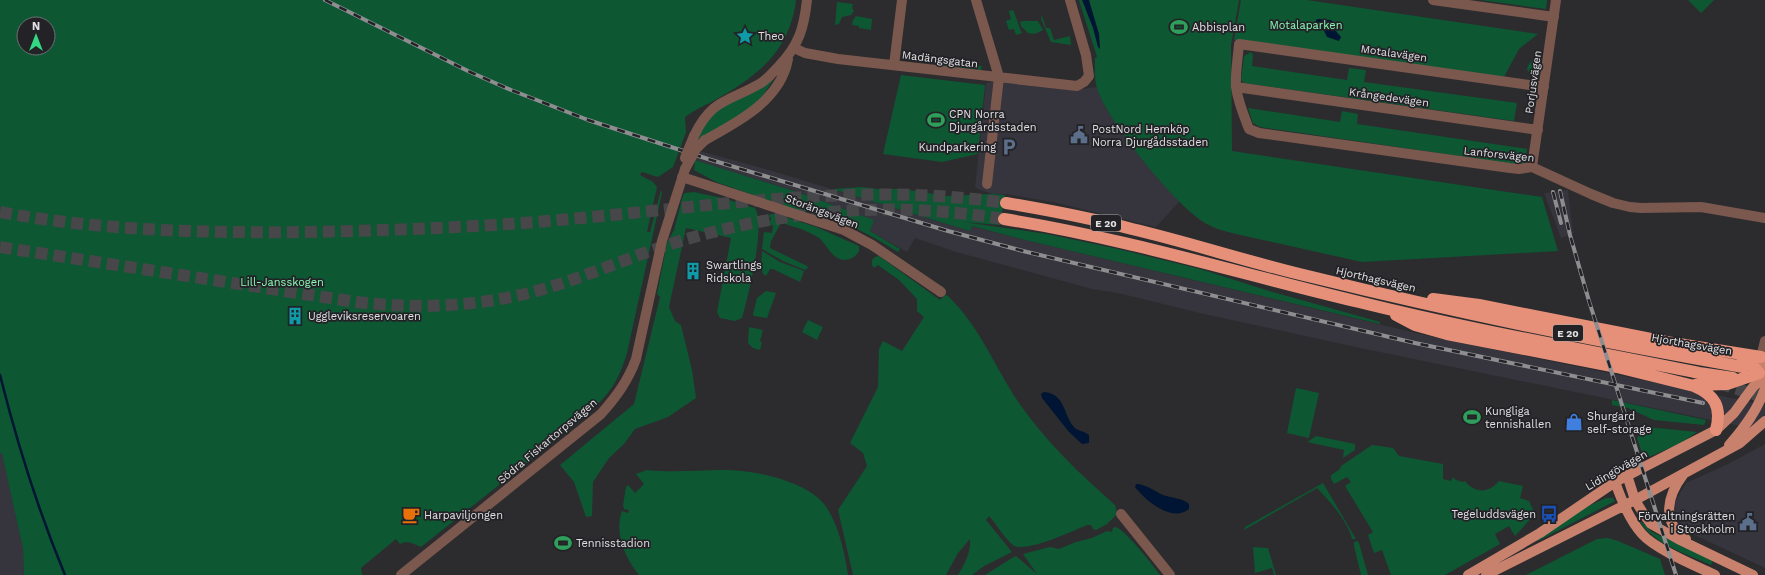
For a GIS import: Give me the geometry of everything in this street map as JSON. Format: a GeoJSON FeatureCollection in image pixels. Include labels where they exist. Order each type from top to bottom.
{"type":"FeatureCollection","features":[{"type":"Feature","properties":{"kind":"highway","name":"Hjorthagsvägen"},"geometry":{"type":"LineString","coordinates":[[1006,203],[1062,213],[1134,229],[1299,274],[1394,297],[1672,355],[1743,367]]}},
{"type":"Feature","properties":{"kind":"highway","name":"E 20"},"geometry":{"type":"LineString","coordinates":[[1004,219],[1060,228],[1129,243],[1388,310],[1699,373],[1712,380]]}},
{"type":"Feature","properties":{"kind":"highway"},"geometry":{"type":"LineString","coordinates":[[1394,297],[1449,300],[1739,354],[1763,368]]}},
{"type":"Feature","properties":{"kind":"highway"},"geometry":{"type":"LineString","coordinates":[[1388,310],[1414,325],[1437,332],[1617,367],[1694,386],[1709,394],[1713,399],[1718,415],[1716,430]]}},
{"type":"Feature","properties":{"kind":"highway"},"geometry":{"type":"LineString","coordinates":[[1694,386],[1728,384],[1763,368]]}},
{"type":"Feature","properties":{"kind":"highway"},"geometry":{"type":"LineString","coordinates":[[1699,373],[1733,378]]}},
{"type":"Feature","properties":{"kind":"main road","name":"Lidingövägen"},"geometry":{"type":"LineString","coordinates":[[1468,575],[1540,533],[1615,482],[1700,440],[1716,430],[1734,413],[1753,386],[1763,368]]}},
{"type":"Feature","properties":{"kind":"main road"},"geometry":{"type":"LineString","coordinates":[[1724,451],[1751,418],[1757,408],[1765,390],[1763,368]]}},
{"type":"Feature","properties":{"kind":"main road"},"geometry":{"type":"LineString","coordinates":[[1486,575],[1635,500],[1740,443],[1765,421]]}},
{"type":"Feature","properties":{"kind":"main road"},"geometry":{"type":"LineString","coordinates":[[1686,472],[1672,494],[1670,517],[1674,529],[1695,547]]}},
{"type":"Feature","properties":{"kind":"main road"},"geometry":{"type":"LineString","coordinates":[[1627,475],[1635,500],[1651,524],[1661,531],[1751,575]]}},
{"type":"Feature","properties":{"kind":"main road"},"geometry":{"type":"LineString","coordinates":[[1615,482],[1624,505],[1638,530],[1650,542],[1715,575]]}},
{"type":"Feature","properties":{"kind":"street"},"geometry":{"type":"LineString","coordinates":[[683,173],[696,150],[705,140],[750,114],[779,81],[803,27],[807,0]]}},
{"type":"Feature","properties":{"kind":"street"},"geometry":{"type":"LineString","coordinates":[[894,65],[902,0]]}},
{"type":"Feature","properties":{"kind":"street"},"geometry":{"type":"LineString","coordinates":[[976,0],[999,77],[988,184]]}},
{"type":"Feature","properties":{"kind":"street","name":"Madängsgatan"},"geometry":{"type":"LineString","coordinates":[[791,53],[805,53],[838,59],[1077,86],[1084,82],[1089,76],[1086,56],[1070,0]]}},
{"type":"Feature","properties":{"kind":"street"},"geometry":{"type":"LineString","coordinates":[[1433,0],[1554,17]]}},
{"type":"Feature","properties":{"kind":"street","name":"Porjusvägen"},"geometry":{"type":"LineString","coordinates":[[1532,167],[1556,0]]}},
{"type":"Feature","properties":{"kind":"street","name":"Motalavägen"},"geometry":{"type":"LineString","coordinates":[[1236,87],[1240,44],[1544,87]]}},
{"type":"Feature","properties":{"kind":"street"},"geometry":{"type":"LineString","coordinates":[[683,173],[685,159],[694,136],[707,114],[715,106],[762,82],[791,53]]}},
{"type":"Feature","properties":{"kind":"street","name":"Lanforsvägen"},"geometry":{"type":"LineString","coordinates":[[1236,87],[1240,104],[1249,129],[1259,133],[1510,168],[1519,169],[1532,167],[1613,203],[1630,207],[1701,207],[1765,218]]}},
{"type":"Feature","properties":{"kind":"street","name":"Krångedevägen"},"geometry":{"type":"LineString","coordinates":[[1236,87],[1538,130]]}},
{"type":"Feature","properties":{"kind":"street","name":"Storängsvägen"},"geometry":{"type":"LineString","coordinates":[[683,173],[844,230],[872,246],[941,292]]}},
{"type":"Feature","properties":{"kind":"street","name":"Södra Fiskartorpsvägen"},"geometry":{"type":"LineString","coordinates":[[401,575],[601,414],[615,399],[630,375],[636,359],[662,241],[683,173]]}},
{"type":"Feature","properties":{"kind":"street"},"geometry":{"type":"LineString","coordinates":[[1763,368],[1765,341]]}},
{"type":"Feature","properties":{"kind":"street"},"geometry":{"type":"LineString","coordinates":[[1121,514],[1170,575]]}},
{"type":"Feature","properties":{"kind":"shaded area"},"geometry":{"type":"Polygon","coordinates":[[[1003,80],[1080,89],[1097,87],[1101,98],[1120,130],[1158,177],[1180,201],[1156,227],[1053,202],[1006,194],[993,194],[975,188],[986,83],[1003,80]]]}},
{"type":"Feature","properties":{"kind":"shaded area"},"geometry":{"type":"Polygon","coordinates":[[[700,151],[769,170],[970,231],[971,226],[1433,337],[1765,405],[1765,431],[1365,349],[1204,314],[1118,293],[1092,289],[956,252],[915,238],[907,252],[870,231],[873,220],[800,193],[695,160],[700,151]]]}},
{"type":"Feature","properties":{"kind":"shaded area"},"geometry":{"type":"Polygon","coordinates":[[[1568,190],[1573,234],[1561,238],[1544,193],[1568,190]]]}},
{"type":"Feature","properties":{"kind":"shaded area"},"geometry":{"type":"Polygon","coordinates":[[[1765,444],[1765,568],[1684,530],[1676,518],[1675,502],[1686,483],[1728,464],[1765,444]]]}},
{"type":"Feature","properties":{"kind":"shaded area"},"geometry":{"type":"Polygon","coordinates":[[[0,453],[2,453],[23,549],[24,575],[0,575],[0,453]]]}},
{"type":"Feature","properties":{"kind":"green space","name":"Lill-Jansskogen"},"geometry":{"type":"Polygon","coordinates":[[[0,0],[796,0],[793,18],[787,33],[770,59],[759,70],[732,90],[685,117],[686,132],[673,167],[658,177],[642,172],[640,175],[653,182],[657,187],[647,232],[650,232],[661,190],[662,193],[627,353],[619,374],[611,389],[583,418],[421,547],[408,542],[400,544],[396,539],[361,568],[362,575],[24,575],[23,549],[2,454],[0,453],[0,0]]]}},
{"type":"Feature","properties":{"kind":"green space"},"geometry":{"type":"Polygon","coordinates":[[[1079,0],[1239,0],[1231,45],[1232,151],[1542,197],[1558,251],[1362,262],[1236,234],[1210,226],[1202,221],[1175,197],[1142,160],[1127,140],[1103,102],[1095,81],[1095,58],[1097,57],[1079,0]]]}},
{"type":"Feature","properties":{"kind":"green space","name":"Motalaparken"},"geometry":{"type":"Polygon","coordinates":[[[1241,0],[1307,0],[1538,34],[1519,49],[1504,77],[1234,40],[1241,0]]]}},
{"type":"Feature","properties":{"kind":"green space"},"geometry":{"type":"Polygon","coordinates":[[[1480,0],[1547,0],[1546,9],[1480,0]]]}},
{"type":"Feature","properties":{"kind":"green space"},"geometry":{"type":"Polygon","coordinates":[[[1688,0],[1714,0],[1701,13],[1688,0]]]}},
{"type":"Feature","properties":{"kind":"green space"},"geometry":{"type":"Polygon","coordinates":[[[837,2],[853,4],[852,8],[854,11],[851,15],[842,17],[839,24],[835,25],[837,2]]]}},
{"type":"Feature","properties":{"kind":"green space"},"geometry":{"type":"Polygon","coordinates":[[[1013,10],[1022,33],[1016,35],[1014,29],[1009,30],[1006,21],[1011,19],[1009,11],[1013,10]]]}},
{"type":"Feature","properties":{"kind":"green space"},"geometry":{"type":"Polygon","coordinates":[[[1042,15],[1046,28],[1050,28],[1054,40],[1070,36],[1071,45],[1051,42],[1041,19],[1042,15]]]}},
{"type":"Feature","properties":{"kind":"green space"},"geometry":{"type":"Polygon","coordinates":[[[856,16],[872,19],[871,30],[852,25],[856,16]]]}},
{"type":"Feature","properties":{"kind":"green space"},"geometry":{"type":"Polygon","coordinates":[[[1038,21],[1043,30],[1035,34],[1028,33],[1021,26],[1020,22],[1038,21]]]}},
{"type":"Feature","properties":{"kind":"green space"},"geometry":{"type":"Polygon","coordinates":[[[1251,52],[1253,55],[1252,66],[1347,80],[1349,68],[1366,70],[1364,82],[1517,103],[1514,121],[1244,83],[1241,80],[1244,56],[1251,52]]]}},
{"type":"Feature","properties":{"kind":"green space"},"geometry":{"type":"Polygon","coordinates":[[[1538,54],[1542,55],[1537,78],[1534,78],[1530,75],[1527,69],[1529,64],[1538,54]]]}},
{"type":"Feature","properties":{"kind":"green space"},"geometry":{"type":"Polygon","coordinates":[[[942,62],[982,66],[981,70],[942,66],[942,62]]]}},
{"type":"Feature","properties":{"kind":"green space","name":"CPN Norra Djurgårdsstaden"},"geometry":{"type":"Polygon","coordinates":[[[901,75],[985,85],[978,154],[942,162],[883,154],[901,75]]]}},
{"type":"Feature","properties":{"kind":"green space"},"geometry":{"type":"Polygon","coordinates":[[[774,79],[759,101],[744,113],[702,139],[691,135],[704,117],[774,79]]]}},
{"type":"Feature","properties":{"kind":"green space"},"geometry":{"type":"Polygon","coordinates":[[[1248,108],[1340,122],[1342,111],[1358,114],[1357,124],[1527,149],[1525,162],[1521,165],[1260,127],[1253,123],[1248,108]]]}},
{"type":"Feature","properties":{"kind":"green space"},"geometry":{"type":"Polygon","coordinates":[[[695,160],[800,193],[874,220],[870,231],[900,249],[898,252],[843,222],[820,213],[808,209],[805,213],[716,182],[694,170],[695,160]]]}},
{"type":"Feature","properties":{"kind":"green space"},"geometry":{"type":"Polygon","coordinates":[[[862,187],[877,189],[902,189],[947,196],[993,194],[1005,195],[1000,225],[963,222],[1047,234],[1118,249],[1200,269],[1269,291],[1380,322],[1380,324],[1025,240],[972,226],[970,231],[832,189],[862,187]]]}},
{"type":"Feature","properties":{"kind":"green space"},"geometry":{"type":"Polygon","coordinates":[[[694,192],[722,198],[755,208],[758,217],[758,230],[755,262],[742,318],[735,321],[720,318],[717,312],[731,238],[686,228],[669,307],[675,321],[681,325],[692,370],[696,398],[668,417],[635,429],[624,444],[609,458],[593,482],[592,516],[586,517],[574,482],[560,465],[634,404],[660,297],[657,294],[667,243],[674,230],[683,195],[685,193],[694,192]]]}},
{"type":"Feature","properties":{"kind":"green space"},"geometry":{"type":"Polygon","coordinates":[[[771,214],[776,214],[816,227],[859,246],[859,251],[850,259],[839,259],[815,235],[781,223],[771,241],[770,248],[807,266],[808,268],[805,270],[783,261],[762,249],[764,232],[772,233],[773,226],[767,223],[770,222],[771,218],[768,216],[771,214]]]}},
{"type":"Feature","properties":{"kind":"green space"},"geometry":{"type":"Polygon","coordinates":[[[762,251],[780,262],[804,271],[800,282],[773,269],[770,269],[766,276],[763,274],[761,267],[762,251]]]}},
{"type":"Feature","properties":{"kind":"green space"},"geometry":{"type":"Polygon","coordinates":[[[879,256],[940,300],[945,295],[948,296],[960,308],[970,321],[1019,403],[1040,431],[1064,457],[1115,505],[1117,514],[1107,524],[1096,530],[1093,529],[1091,525],[1087,525],[1038,544],[1019,547],[1010,542],[989,516],[986,520],[1012,552],[984,566],[972,575],[958,575],[970,549],[970,539],[958,553],[946,575],[853,575],[838,510],[867,466],[863,453],[850,443],[878,387],[879,349],[883,341],[902,351],[924,317],[917,311],[917,299],[899,280],[878,265],[874,268],[872,265],[872,260],[879,256]]]}},
{"type":"Feature","properties":{"kind":"green space"},"geometry":{"type":"Polygon","coordinates":[[[766,291],[776,293],[767,318],[754,316],[753,314],[757,298],[766,291]]]}},
{"type":"Feature","properties":{"kind":"green space"},"geometry":{"type":"Polygon","coordinates":[[[808,320],[823,327],[817,340],[802,332],[808,320]]]}},
{"type":"Feature","properties":{"kind":"green space"},"geometry":{"type":"Polygon","coordinates":[[[749,327],[763,330],[760,341],[762,343],[760,350],[753,348],[748,343],[749,327]]]}},
{"type":"Feature","properties":{"kind":"green space"},"geometry":{"type":"Polygon","coordinates":[[[1296,388],[1319,393],[1309,438],[1287,433],[1296,388]]]}},
{"type":"Feature","properties":{"kind":"green space"},"geometry":{"type":"Polygon","coordinates":[[[1612,400],[1706,420],[1704,425],[1654,420],[1628,408],[1612,405],[1612,400]]]}},
{"type":"Feature","properties":{"kind":"green space"},"geometry":{"type":"Polygon","coordinates":[[[1647,427],[1697,432],[1681,443],[1644,459],[1637,438],[1642,429],[1647,427]]]}},
{"type":"Feature","properties":{"kind":"green space"},"geometry":{"type":"Polygon","coordinates":[[[1316,436],[1355,444],[1355,450],[1343,458],[1344,450],[1307,442],[1316,436]]]}},
{"type":"Feature","properties":{"kind":"green space"},"geometry":{"type":"Polygon","coordinates":[[[1372,445],[1393,448],[1399,456],[1443,464],[1443,479],[1451,481],[1453,477],[1456,480],[1463,482],[1465,481],[1473,488],[1478,490],[1486,490],[1491,488],[1499,481],[1523,486],[1520,498],[1529,501],[1535,514],[1515,536],[1509,526],[1495,534],[1500,544],[1445,575],[1391,575],[1382,550],[1374,553],[1368,535],[1373,532],[1345,486],[1351,482],[1347,477],[1334,484],[1331,479],[1331,475],[1340,469],[1341,466],[1372,445]]]}},
{"type":"Feature","properties":{"kind":"green space"},"geometry":{"type":"Polygon","coordinates":[[[647,470],[724,470],[750,472],[795,484],[819,499],[827,508],[835,523],[841,540],[848,575],[639,575],[625,553],[619,528],[622,511],[628,513],[629,510],[624,509],[623,505],[626,487],[628,485],[635,493],[644,484],[636,474],[647,470]]]}},
{"type":"Feature","properties":{"kind":"green space"},"geometry":{"type":"Polygon","coordinates":[[[1323,483],[1356,539],[1352,539],[1343,519],[1333,505],[1317,488],[1244,530],[1245,527],[1323,483]]]}},
{"type":"Feature","properties":{"kind":"green space"},"geometry":{"type":"Polygon","coordinates":[[[1606,498],[1613,498],[1615,501],[1538,541],[1537,540],[1586,507],[1606,498]]]}},
{"type":"Feature","properties":{"kind":"green space"},"geometry":{"type":"Polygon","coordinates":[[[1638,518],[1652,532],[1713,560],[1711,565],[1660,541],[1644,527],[1638,518]]]}},
{"type":"Feature","properties":{"kind":"green space"},"geometry":{"type":"Polygon","coordinates":[[[1116,527],[1133,541],[1160,575],[985,575],[1016,556],[1037,574],[1023,554],[1050,547],[1059,549],[1076,542],[1092,538],[1107,531],[1112,532],[1113,528],[1116,527]]]}},
{"type":"Feature","properties":{"kind":"green space"},"geometry":{"type":"Polygon","coordinates":[[[1608,538],[1660,559],[1665,575],[1526,575],[1597,539],[1608,538]]]}},
{"type":"Feature","properties":{"kind":"green space"},"geometry":{"type":"Polygon","coordinates":[[[1357,541],[1359,543],[1368,575],[1361,575],[1354,546],[1354,542],[1357,541]]]}},
{"type":"Feature","properties":{"kind":"green space"},"geometry":{"type":"Polygon","coordinates":[[[1253,547],[1268,548],[1276,575],[1274,575],[1272,568],[1255,573],[1253,547]]]}},
{"type":"Feature","properties":{"kind":"water"},"geometry":{"type":"Polygon","coordinates":[[[1082,0],[1089,0],[1099,34],[1100,49],[1098,47],[1093,28],[1082,0]]]}},
{"type":"Feature","properties":{"kind":"water"},"geometry":{"type":"Polygon","coordinates":[[[1316,20],[1331,20],[1334,23],[1335,30],[1341,37],[1339,41],[1327,37],[1324,31],[1316,24],[1316,20]]]}},
{"type":"Feature","properties":{"kind":"water"},"geometry":{"type":"Polygon","coordinates":[[[1044,392],[1056,396],[1060,400],[1073,426],[1089,435],[1089,443],[1082,444],[1069,432],[1042,398],[1041,394],[1044,392]]]}},
{"type":"Feature","properties":{"kind":"water"},"geometry":{"type":"Polygon","coordinates":[[[1136,484],[1147,486],[1163,495],[1184,500],[1189,504],[1189,509],[1182,513],[1167,512],[1152,504],[1135,487],[1136,484]]]}},
{"type":"Feature","properties":{"kind":"waterway"},"geometry":{"type":"LineString","coordinates":[[0,375],[29,476],[65,575]]}},
{"type":"Feature","properties":{"kind":"tunnel"},"geometry":{"type":"LineString","coordinates":[[0,212],[76,223],[153,230],[308,232],[513,224],[740,202],[846,195],[953,197],[1006,203]]}},
{"type":"Feature","properties":{"kind":"tunnel"},"geometry":{"type":"LineString","coordinates":[[0,247],[356,302],[425,306],[471,303],[517,296],[560,284],[636,256],[694,237],[733,227],[810,214],[887,210],[925,211],[1004,219]]}},
{"type":"Feature","properties":{"kind":"tunnel"},"geometry":{"type":"LineString","coordinates":[[1719,383],[1765,398]]}},
{"type":"Feature","properties":{"kind":"railway"},"geometry":{"type":"LineString","coordinates":[[325,0],[470,72],[511,90],[588,120],[708,159],[948,231],[1027,252],[1415,343],[1703,403]]}},
{"type":"Feature","properties":{"kind":"railway"},"geometry":{"type":"LineString","coordinates":[[1560,191],[1570,235],[1589,301],[1676,575]]}},
{"type":"Feature","properties":{"kind":"railway"},"geometry":{"type":"LineString","coordinates":[[1553,192],[1561,223]]}},
{"type":"Feature","properties":{"kind":"place","name":"Abbisplan"},"geometry":{"type":"Point","coordinates":[1179,27]}},
{"type":"Feature","properties":{"kind":"place","name":"Theo"},"geometry":{"type":"Point","coordinates":[745,36]}},
{"type":"Feature","properties":{"kind":"place","name":"CPN Norra Djurgårdsstaden"},"geometry":{"type":"Point","coordinates":[936,120]}},
{"type":"Feature","properties":{"kind":"place","name":"PostNord Hemköp Norra Djurgådsstaden"},"geometry":{"type":"Point","coordinates":[1079,135]}},
{"type":"Feature","properties":{"kind":"place","name":"Kundparkering"},"geometry":{"type":"Point","coordinates":[1009,147]}},
{"type":"Feature","properties":{"kind":"place","name":"Swartlings Ridskola"},"geometry":{"type":"Point","coordinates":[693,271]}},
{"type":"Feature","properties":{"kind":"place","name":"Uggleviksreservoaren"},"geometry":{"type":"Point","coordinates":[295,316]}},
{"type":"Feature","properties":{"kind":"place","name":"Kungliga tennishallen"},"geometry":{"type":"Point","coordinates":[1472,417]}},
{"type":"Feature","properties":{"kind":"place","name":"Shurgard self-storage"},"geometry":{"type":"Point","coordinates":[1574,422]}},
{"type":"Feature","properties":{"kind":"place","name":"Tegeluddsvägen"},"geometry":{"type":"Point","coordinates":[1549,514]}},
{"type":"Feature","properties":{"kind":"place","name":"Harpaviljongen"},"geometry":{"type":"Point","coordinates":[411,515]}},
{"type":"Feature","properties":{"kind":"place","name":"Förvaltningsrätten i Stockholm"},"geometry":{"type":"Point","coordinates":[1748,522]}},
{"type":"Feature","properties":{"kind":"place","name":"Tennisstadion"},"geometry":{"type":"Point","coordinates":[563,543]}}]}
